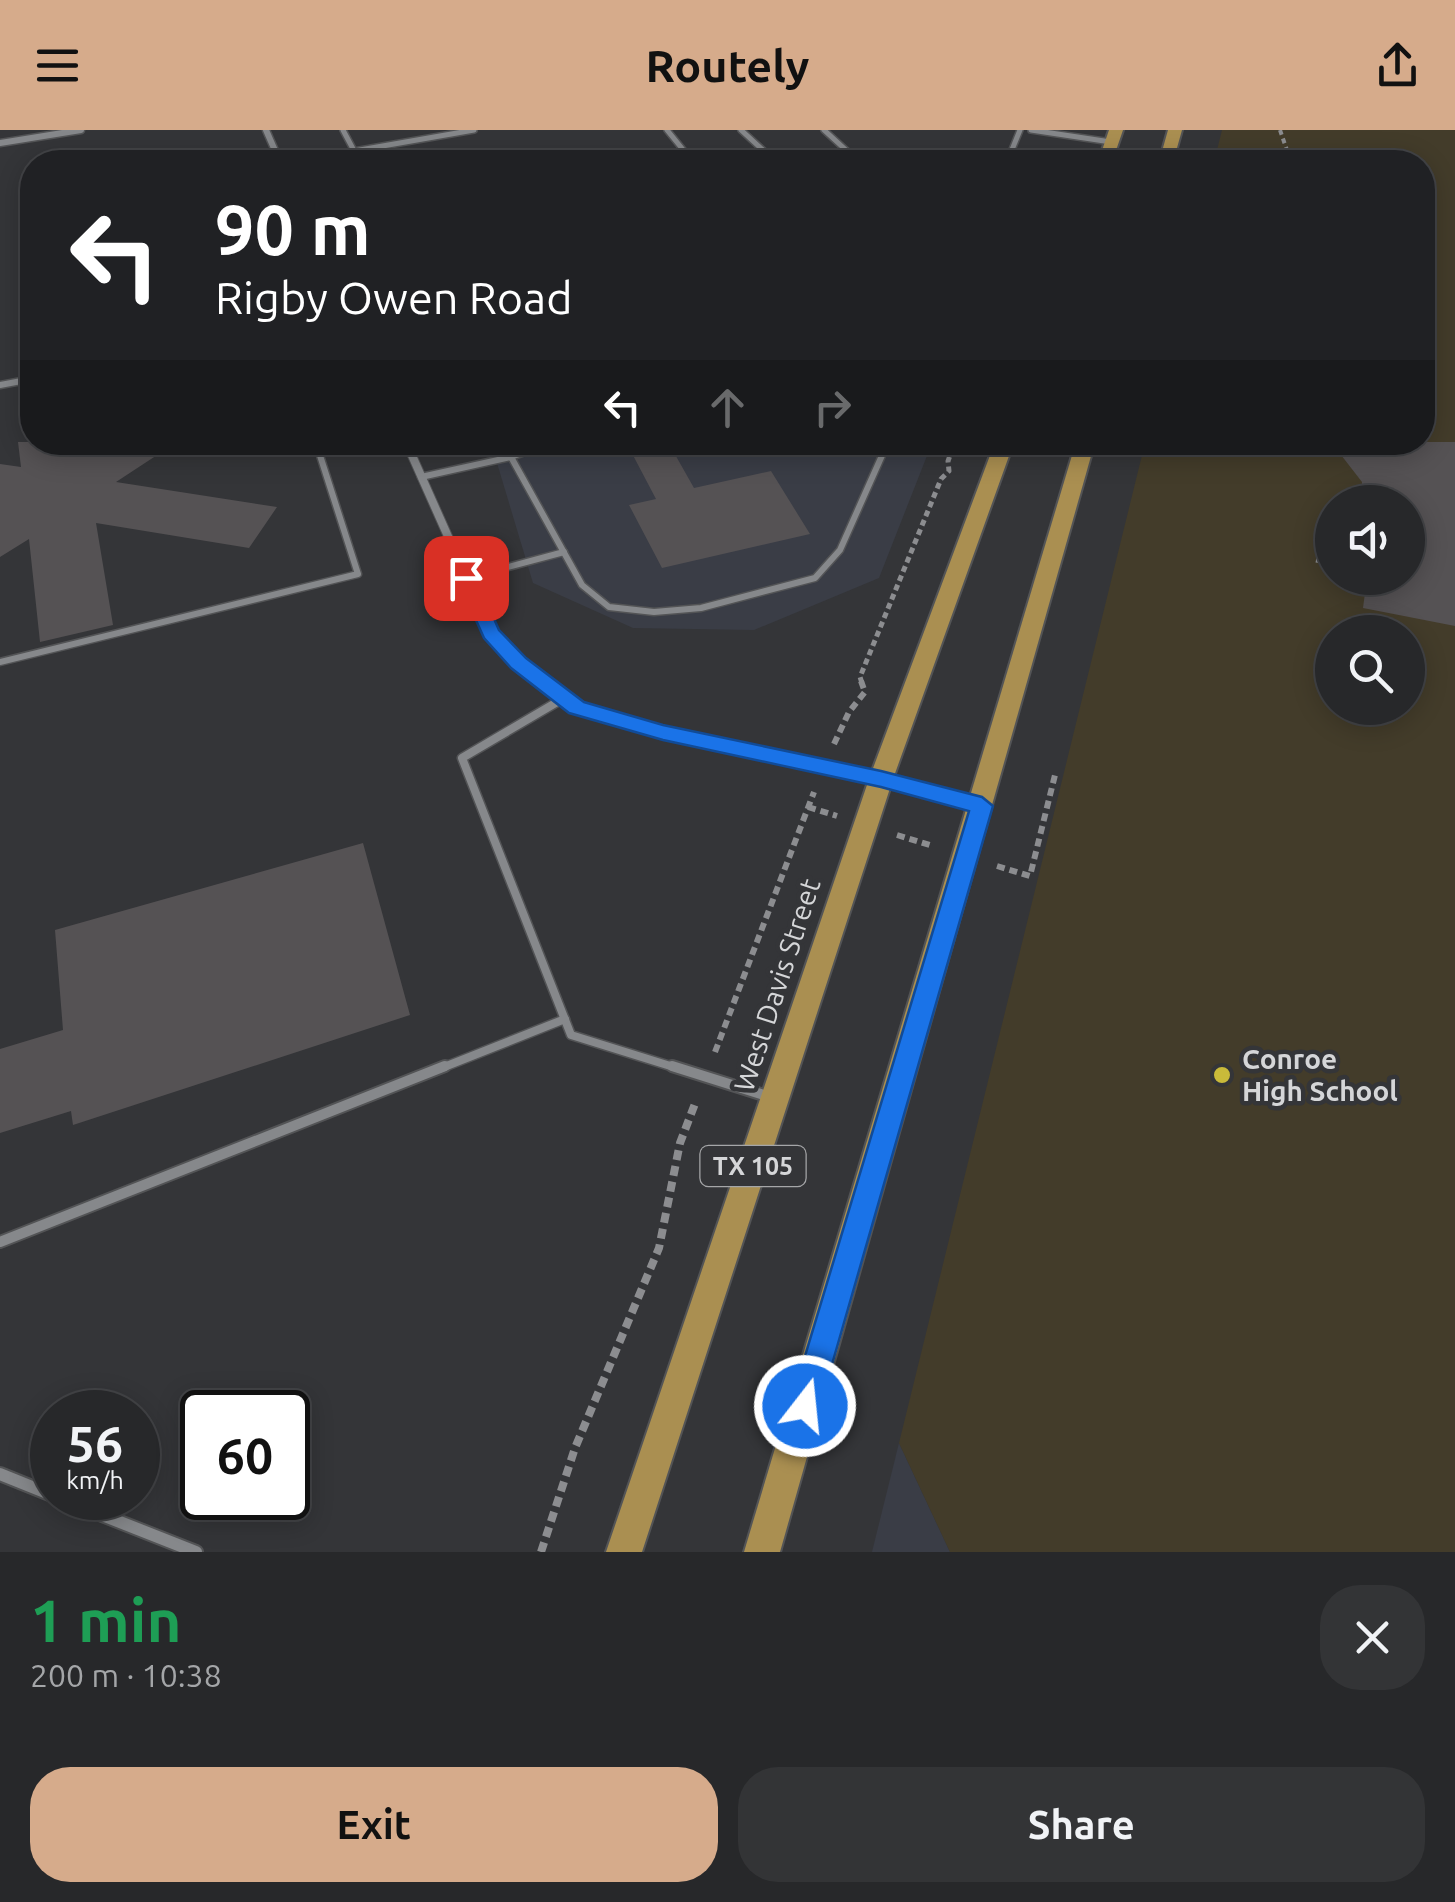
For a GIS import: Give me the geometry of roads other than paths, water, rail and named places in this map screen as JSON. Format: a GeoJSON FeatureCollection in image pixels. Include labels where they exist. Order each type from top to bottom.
{"type":"FeatureCollection","features":[{"type":"Feature","properties":{"kind":"main road","name":"West Davis Street"},"geometry":{"type":"LineString","coordinates":[[624,1552],[881,779],[999,455]]}},
{"type":"Feature","properties":{"kind":"main road"},"geometry":{"type":"LineString","coordinates":[[762,1552],[982,806],[1077,455]]}},
{"type":"Feature","properties":{"kind":"street"},"geometry":{"type":"LineString","coordinates":[[0,143],[81,130]]}},
{"type":"Feature","properties":{"kind":"street"},"geometry":{"type":"LineString","coordinates":[[412,455],[491,633],[518,663],[576,707],[663,732],[881,779],[982,806]]}},
{"type":"Feature","properties":{"kind":"street"},"geometry":{"type":"LineString","coordinates":[[0,1474],[30,1486]]}},
{"type":"Feature","properties":{"kind":"street"},"geometry":{"type":"LineString","coordinates":[[116,1520],[196,1552]]}},
{"type":"Feature","properties":{"kind":"lane"},"geometry":{"type":"LineString","coordinates":[[360,150],[474,130]]}},
{"type":"Feature","properties":{"kind":"lane"},"geometry":{"type":"LineString","coordinates":[[667,130],[683,150]]}},
{"type":"Feature","properties":{"kind":"lane"},"geometry":{"type":"LineString","coordinates":[[742,130],[763,150]]}},
{"type":"Feature","properties":{"kind":"lane"},"geometry":{"type":"LineString","coordinates":[[824,130],[846,150]]}},
{"type":"Feature","properties":{"kind":"lane"},"geometry":{"type":"LineString","coordinates":[[1031,130],[1114,136]]}},
{"type":"Feature","properties":{"kind":"lane"},"geometry":{"type":"LineString","coordinates":[[0,662],[358,574],[320,455]]}},
{"type":"Feature","properties":{"kind":"lane"},"geometry":{"type":"LineString","coordinates":[[422,477],[516,455]]}},
{"type":"Feature","properties":{"kind":"lane"},"geometry":{"type":"LineString","coordinates":[[511,457],[582,585],[609,606],[654,612],[701,608],[815,578],[840,550],[882,455]]}},
{"type":"Feature","properties":{"kind":"lane"},"geometry":{"type":"LineString","coordinates":[[466,578],[564,552]]}},
{"type":"Feature","properties":{"kind":"lane"},"geometry":{"type":"LineString","coordinates":[[564,698],[462,758],[571,1035],[776,1098]]}},
{"type":"Feature","properties":{"kind":"lane"},"geometry":{"type":"LineString","coordinates":[[0,1242],[565,1019]]}},
{"type":"Feature","properties":{"kind":"place","name":"Conroe High School"},"geometry":{"type":"Point","coordinates":[1222,1075]}}]}
